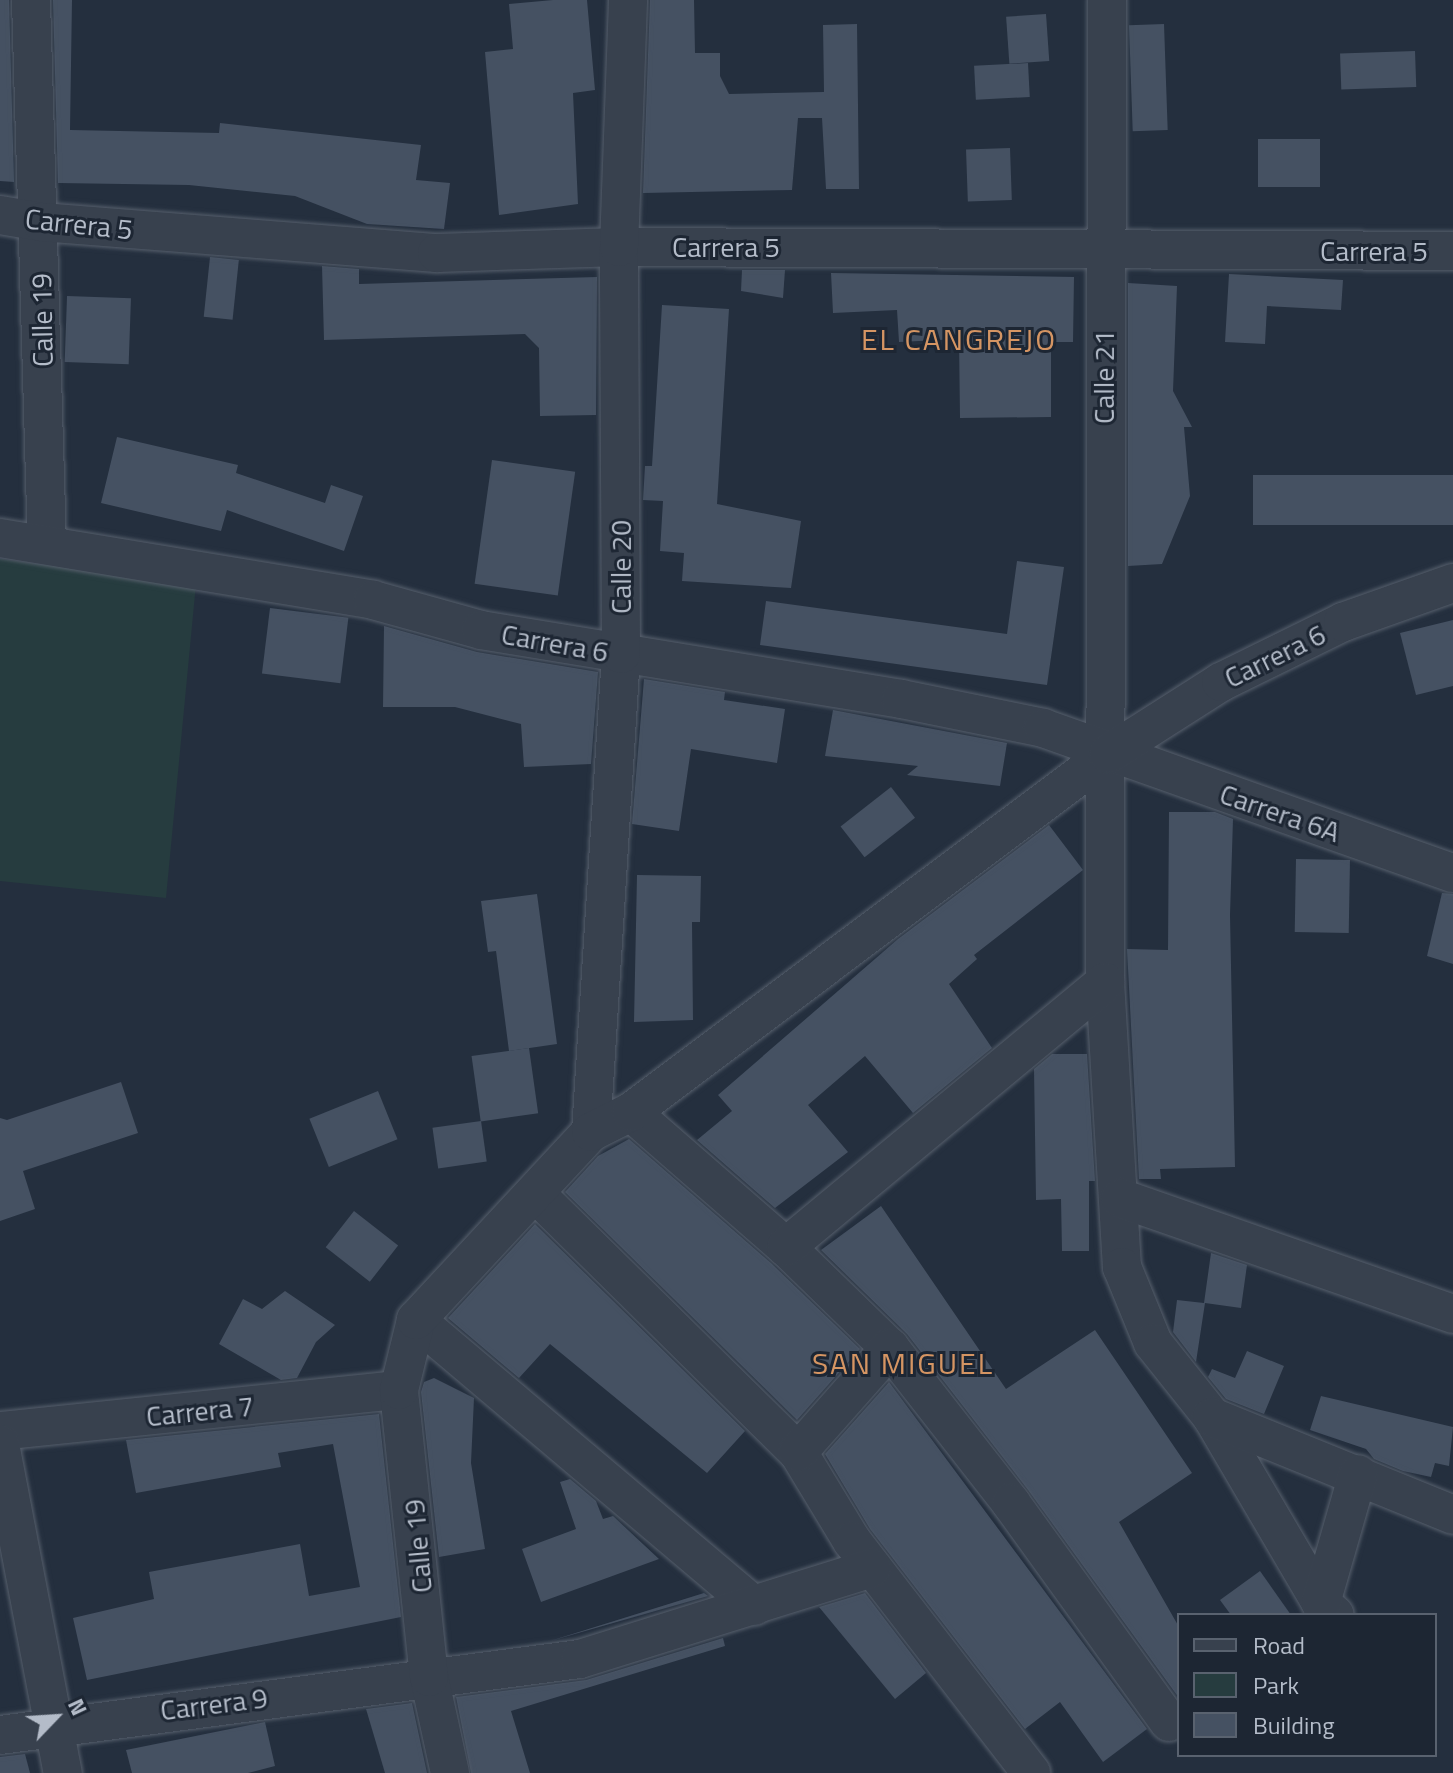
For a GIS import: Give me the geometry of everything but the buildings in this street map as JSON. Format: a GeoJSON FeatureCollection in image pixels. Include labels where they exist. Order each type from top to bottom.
{"type":"FeatureCollection","features":[{"type":"Feature","properties":{"kind":"street","name":"Calle 19"},"geometry":{"type":"LineString","coordinates":[[31,0],[41,222],[47,544]]}},
{"type":"Feature","properties":{"kind":"street","name":"Calle 20"},"geometry":{"type":"LineString","coordinates":[[591,1132],[621,654],[619,247],[628,0]]}},
{"type":"Feature","properties":{"kind":"street","name":"Calle 21"},"geometry":{"type":"LineString","coordinates":[[1107,0],[1103,249],[1108,754],[1105,982],[1122,1267],[1153,1343],[1212,1417],[1328,1609]]}},
{"type":"Feature","properties":{"kind":"street","name":"Carrera 5"},"geometry":{"type":"LineString","coordinates":[[0,215],[41,222],[437,253],[619,247],[1453,251]]}},
{"type":"Feature","properties":{"kind":"street","name":"Carrera 6"},"geometry":{"type":"LineString","coordinates":[[0,538],[373,600],[481,630],[901,699],[1043,728],[1108,754]]}},
{"type":"Feature","properties":{"kind":"street","name":"Carrera 6"},"geometry":{"type":"LineString","coordinates":[[416,1320],[591,1132],[631,1112],[1108,754],[1221,682],[1343,622],[1453,583]]}},
{"type":"Feature","properties":{"kind":"street","name":"Carrera 6A"},"geometry":{"type":"LineString","coordinates":[[1108,754],[1453,873]]}},
{"type":"Feature","properties":{"kind":"street"},"geometry":{"type":"LineString","coordinates":[[786,1247],[1105,982]]}},
{"type":"Feature","properties":{"kind":"street"},"geometry":{"type":"LineString","coordinates":[[631,1112],[786,1247],[890,1348],[1011,1503],[1169,1722]]}},
{"type":"Feature","properties":{"kind":"street"},"geometry":{"type":"LineString","coordinates":[[535,1193],[798,1452],[872,1568],[1031,1773]]}},
{"type":"Feature","properties":{"kind":"street"},"geometry":{"type":"LineString","coordinates":[[1120,1198],[1453,1314]]}},
{"type":"Feature","properties":{"kind":"street","name":"Calle 19"},"geometry":{"type":"LineString","coordinates":[[416,1320],[399,1390],[429,1677],[450,1773]]}},
{"type":"Feature","properties":{"kind":"street"},"geometry":{"type":"LineString","coordinates":[[416,1320],[754,1606]]}},
{"type":"Feature","properties":{"kind":"street"},"geometry":{"type":"LineString","coordinates":[[798,1452],[890,1348]]}},
{"type":"Feature","properties":{"kind":"street","name":"Carrera 7"},"geometry":{"type":"LineString","coordinates":[[0,1431],[399,1390]]}},
{"type":"Feature","properties":{"kind":"street"},"geometry":{"type":"LineString","coordinates":[[1212,1417],[1453,1515]]}},
{"type":"Feature","properties":{"kind":"street"},"geometry":{"type":"LineString","coordinates":[[0,1444],[63,1773]]}},
{"type":"Feature","properties":{"kind":"street"},"geometry":{"type":"LineString","coordinates":[[1328,1609],[1358,1474]]}},
{"type":"Feature","properties":{"kind":"street","name":"Carrera 9"},"geometry":{"type":"LineString","coordinates":[[0,1735],[56,1724],[580,1659],[872,1568]]}},
{"type":"Feature","properties":{"kind":"green space"},"geometry":{"type":"Polygon","coordinates":[[[0,559],[196,584],[166,898],[0,881],[0,559]]]}},
{"type":"Feature","properties":{"kind":"district","name":"EL CANGREJO"},"geometry":{"type":"Point","coordinates":[959,339]}},
{"type":"Feature","properties":{"kind":"district","name":"SAN MIGUEL"},"geometry":{"type":"Point","coordinates":[903,1363]}}]}
